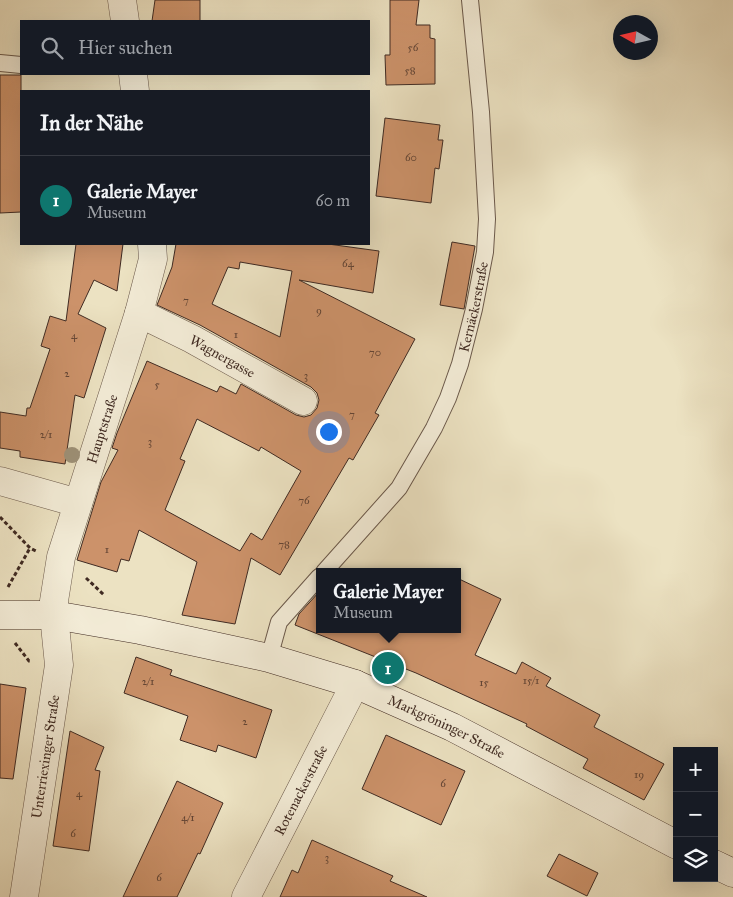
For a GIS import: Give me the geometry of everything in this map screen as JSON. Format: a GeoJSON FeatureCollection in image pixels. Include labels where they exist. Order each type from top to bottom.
{"type":"FeatureCollection","features":[{"type":"Feature","properties":{"kind":"street"},"geometry":{"type":"LineString","coordinates":[[122,0],[125,20]]}},
{"type":"Feature","properties":{"kind":"street"},"geometry":{"type":"LineString","coordinates":[[133,75],[135,90]]}},
{"type":"Feature","properties":{"kind":"street","name":"Hauptstraße"},"geometry":{"type":"LineString","coordinates":[[54,615],[54,601],[61,557],[140,313],[153,258],[152,245]]}},
{"type":"Feature","properties":{"kind":"street","name":"Wagnergasse"},"geometry":{"type":"LineString","coordinates":[[140,313],[192,339],[303,401]]}},
{"type":"Feature","properties":{"kind":"street"},"geometry":{"type":"LineString","coordinates":[[0,481],[78,503]]}},
{"type":"Feature","properties":{"kind":"street","name":"Markgröninger Straße"},"geometry":{"type":"LineString","coordinates":[[3,603],[269,658],[355,684],[452,727],[673,843]]}},
{"type":"Feature","properties":{"kind":"street","name":"Unterriexinger Straße"},"geometry":{"type":"LineString","coordinates":[[24,897],[59,664],[54,615]]}},
{"type":"Feature","properties":{"kind":"street","name":"Rotenackerstraße"},"geometry":{"type":"LineString","coordinates":[[246,897],[355,684]]}},
{"type":"Feature","properties":{"kind":"street"},"geometry":{"type":"LineString","coordinates":[[718,866],[733,873]]}},
{"type":"Feature","properties":{"kind":"lane","name":"Kernäckerstraße"},"geometry":{"type":"LineString","coordinates":[[328,568],[400,488],[434,428],[448,398],[462,355],[474,308],[485,252],[487,219],[481,112],[470,0]]}},
{"type":"Feature","properties":{"kind":"lane"},"geometry":{"type":"LineString","coordinates":[[0,63],[20,65]]}},
{"type":"Feature","properties":{"kind":"lane"},"geometry":{"type":"LineString","coordinates":[[269,658],[279,622],[316,580]]}},
{"type":"Feature","properties":{"kind":"path"},"geometry":{"type":"LineString","coordinates":[[0,517],[30,548],[3,603]]}},
{"type":"Feature","properties":{"kind":"path"},"geometry":{"type":"LineString","coordinates":[[14,641],[29,661],[59,664]]}},
{"type":"Feature","properties":{"kind":"building"},"geometry":{"type":"Polygon","coordinates":[[[155,0],[200,0],[200,20],[152,20],[155,0]]]}},
{"type":"Feature","properties":{"kind":"building"},"geometry":{"type":"Polygon","coordinates":[[[390,0],[419,0],[416,25],[430,25],[430,38],[435,39],[435,84],[386,85],[385,55],[390,55],[390,0]]]}},
{"type":"Feature","properties":{"kind":"building"},"geometry":{"type":"Polygon","coordinates":[[[0,75],[21,75],[20,212],[0,213],[0,75]]]}},
{"type":"Feature","properties":{"kind":"building"},"geometry":{"type":"Polygon","coordinates":[[[385,118],[440,125],[438,140],[443,140],[439,169],[435,168],[431,203],[376,196],[385,118]]]}},
{"type":"Feature","properties":{"kind":"building"},"geometry":{"type":"Polygon","coordinates":[[[452,242],[475,246],[464,309],[440,305],[452,242]]]}},
{"type":"Feature","properties":{"kind":"building"},"geometry":{"type":"Polygon","coordinates":[[[76,245],[123,245],[117,291],[94,280],[78,314],[106,328],[84,398],[75,395],[65,464],[20,457],[20,451],[0,448],[0,412],[26,416],[27,408],[30,408],[50,349],[41,346],[50,316],[66,321],[76,245]]]}},
{"type":"Feature","properties":{"kind":"building"},"geometry":{"type":"Polygon","coordinates":[[[176,245],[335,245],[379,251],[373,293],[299,280],[415,339],[375,413],[379,415],[353,460],[349,458],[280,575],[251,558],[235,624],[182,615],[197,562],[139,530],[129,561],[121,559],[117,572],[77,560],[101,482],[118,450],[112,448],[117,433],[147,361],[217,392],[220,386],[236,394],[241,384],[296,415],[304,417],[311,415],[317,408],[319,400],[317,393],[311,387],[200,325],[157,305],[172,267],[176,245]],[[240,262],[239,269],[228,267],[212,304],[280,337],[292,271],[240,262]],[[197,419],[180,459],[185,461],[165,510],[240,551],[251,533],[262,540],[301,471],[261,447],[259,451],[197,419]]]}},
{"type":"Feature","properties":{"kind":"building"},"geometry":{"type":"Polygon","coordinates":[[[461,580],[501,599],[475,655],[516,674],[522,662],[551,678],[546,686],[600,715],[594,727],[664,764],[644,800],[583,768],[588,759],[526,726],[527,724],[416,673],[295,625],[299,614],[316,595],[316,633],[461,633],[461,580]]]}},
{"type":"Feature","properties":{"kind":"building"},"geometry":{"type":"Polygon","coordinates":[[[136,657],[172,670],[170,675],[272,710],[256,758],[218,745],[216,752],[180,740],[188,716],[124,693],[136,657]]]}},
{"type":"Feature","properties":{"kind":"building"},"geometry":{"type":"Polygon","coordinates":[[[0,684],[26,688],[13,779],[0,778],[0,684]]]}},
{"type":"Feature","properties":{"kind":"building"},"geometry":{"type":"Polygon","coordinates":[[[70,731],[104,747],[95,770],[100,771],[89,851],[53,846],[70,731]]]}},
{"type":"Feature","properties":{"kind":"building"},"geometry":{"type":"Polygon","coordinates":[[[386,735],[465,771],[441,825],[362,789],[386,735]]]}},
{"type":"Feature","properties":{"kind":"building"},"geometry":{"type":"Polygon","coordinates":[[[177,781],[223,803],[200,854],[198,853],[177,897],[123,897],[177,781]]]}},
{"type":"Feature","properties":{"kind":"building"},"geometry":{"type":"Polygon","coordinates":[[[312,840],[393,876],[390,881],[427,897],[280,897],[292,870],[298,873],[312,840]]]}},
{"type":"Feature","properties":{"kind":"building"},"geometry":{"type":"Polygon","coordinates":[[[559,854],[598,873],[587,896],[547,876],[559,854]]]}},
{"type":"Feature","properties":{"kind":"place","name":"Galerie Mayer"},"geometry":{"type":"Point","coordinates":[388,668]}}]}
